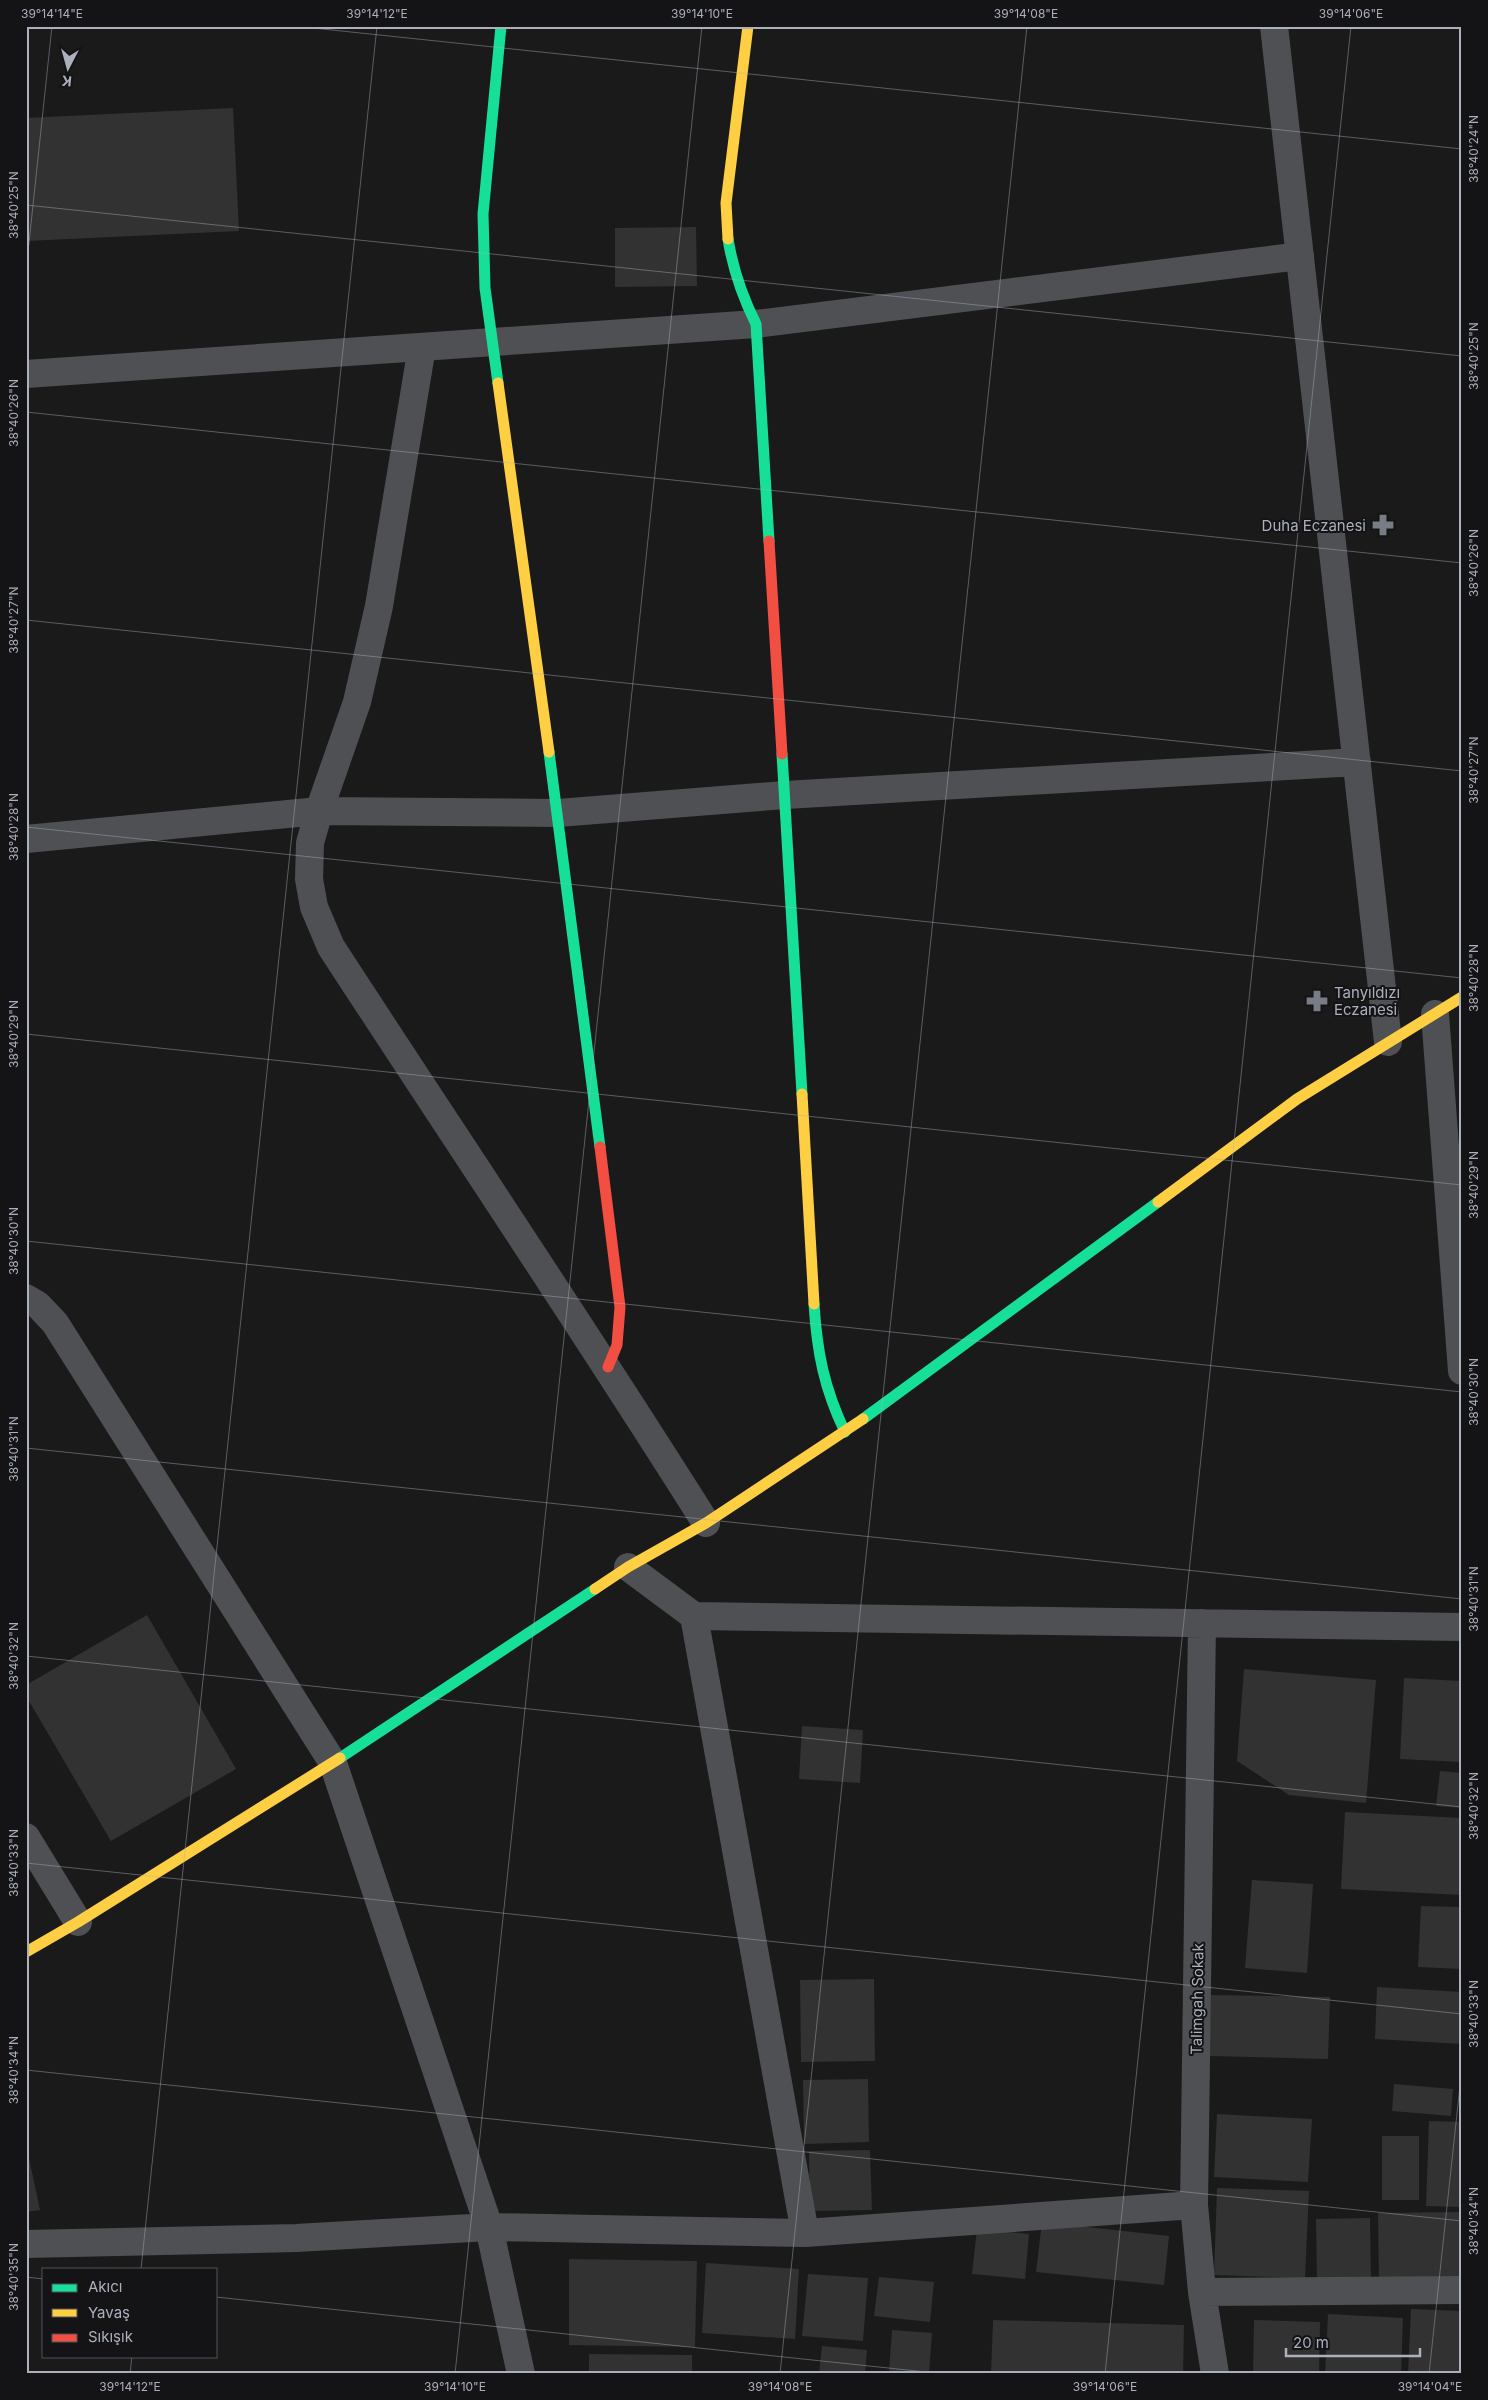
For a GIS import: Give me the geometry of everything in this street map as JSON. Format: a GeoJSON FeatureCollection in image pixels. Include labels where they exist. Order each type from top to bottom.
{"type":"FeatureCollection","features":[{"type":"Feature","properties":{"kind":"street"},"geometry":{"type":"LineString","coordinates":[[501,26],[483,214],[485,288],[558,813],[620,1307],[620,1334],[615,1356],[608,1367]]}},
{"type":"Feature","properties":{"kind":"street"},"geometry":{"type":"LineString","coordinates":[[748,26],[726,203],[727,236],[733,269],[743,298],[756,324],[817,1346],[833,1408],[845,1432]]}},
{"type":"Feature","properties":{"kind":"street"},"geometry":{"type":"LineString","coordinates":[[1274,26],[1388,1042]]}},
{"type":"Feature","properties":{"kind":"street"},"geometry":{"type":"LineString","coordinates":[[26,374],[756,324],[1300,256]]}},
{"type":"Feature","properties":{"kind":"street"},"geometry":{"type":"LineString","coordinates":[[422,347],[379,606],[357,702],[319,811],[310,843],[309,879],[314,908],[331,947],[500,1208],[608,1367],[706,1523]]}},
{"type":"Feature","properties":{"kind":"street"},"geometry":{"type":"LineString","coordinates":[[26,839],[319,811],[558,813],[785,795],[1357,762]]}},
{"type":"Feature","properties":{"kind":"street"},"geometry":{"type":"LineString","coordinates":[[26,1952],[78,1922],[333,1763],[628,1567],[706,1523],[845,1432],[1297,1099],[1462,997]]}},
{"type":"Feature","properties":{"kind":"street"},"geometry":{"type":"LineString","coordinates":[[1435,1014],[1454,1158],[1462,1371]]}},
{"type":"Feature","properties":{"kind":"street"},"geometry":{"type":"LineString","coordinates":[[26,1298],[38,1305],[55,1323],[333,1763],[489,2227],[521,2374]]}},
{"type":"Feature","properties":{"kind":"street"},"geometry":{"type":"LineString","coordinates":[[628,1567],[694,1616],[1462,1627]]}},
{"type":"Feature","properties":{"kind":"street"},"geometry":{"type":"LineString","coordinates":[[694,1616],[805,2233]]}},
{"type":"Feature","properties":{"kind":"street","name":"Talimgah Sokak"},"geometry":{"type":"LineString","coordinates":[[1202,1623],[1194,2205],[1202,2292],[1215,2374]]}},
{"type":"Feature","properties":{"kind":"street"},"geometry":{"type":"LineString","coordinates":[[26,1838],[78,1922]]}},
{"type":"Feature","properties":{"kind":"street"},"geometry":{"type":"LineString","coordinates":[[26,2244],[296,2238],[489,2227],[805,2233],[1194,2205]]}},
{"type":"Feature","properties":{"kind":"street"},"geometry":{"type":"LineString","coordinates":[[1202,2292],[1462,2290]]}},
{"type":"Feature","properties":{"kind":"building"},"geometry":{"type":"Polygon","coordinates":[[[233,108],[239,231],[26,241],[26,118],[233,108]]]}},
{"type":"Feature","properties":{"kind":"building"},"geometry":{"type":"Polygon","coordinates":[[[696,227],[697,286],[615,287],[615,228],[696,227]]]}},
{"type":"Feature","properties":{"kind":"building"},"geometry":{"type":"Polygon","coordinates":[[[147,1615],[236,1769],[111,1841],[26,1696],[26,1685],[147,1615]]]}},
{"type":"Feature","properties":{"kind":"building"},"geometry":{"type":"Polygon","coordinates":[[[1244,1669],[1376,1680],[1366,1803],[1289,1795],[1237,1761],[1244,1669]]]}},
{"type":"Feature","properties":{"kind":"building"},"geometry":{"type":"Polygon","coordinates":[[[1404,1678],[1462,1681],[1462,1762],[1400,1759],[1404,1678]]]}},
{"type":"Feature","properties":{"kind":"building"},"geometry":{"type":"Polygon","coordinates":[[[802,1726],[863,1730],[860,1783],[799,1779],[802,1726]]]}},
{"type":"Feature","properties":{"kind":"building"},"geometry":{"type":"Polygon","coordinates":[[[1440,1771],[1462,1773],[1462,1808],[1436,1806],[1440,1771]]]}},
{"type":"Feature","properties":{"kind":"building"},"geometry":{"type":"Polygon","coordinates":[[[1345,1812],[1462,1818],[1462,1895],[1341,1889],[1345,1812]]]}},
{"type":"Feature","properties":{"kind":"building"},"geometry":{"type":"Polygon","coordinates":[[[1252,1880],[1313,1884],[1307,1973],[1245,1968],[1252,1880]]]}},
{"type":"Feature","properties":{"kind":"building"},"geometry":{"type":"Polygon","coordinates":[[[1421,1906],[1462,1907],[1462,1969],[1418,1967],[1421,1906]]]}},
{"type":"Feature","properties":{"kind":"building"},"geometry":{"type":"Polygon","coordinates":[[[874,1979],[875,2061],[801,2062],[800,1980],[874,1979]]]}},
{"type":"Feature","properties":{"kind":"building"},"geometry":{"type":"Polygon","coordinates":[[[1377,1987],[1462,1992],[1462,2044],[1375,2039],[1377,1987]]]}},
{"type":"Feature","properties":{"kind":"building"},"geometry":{"type":"Polygon","coordinates":[[[1211,1995],[1330,1997],[1328,2059],[1209,2056],[1211,1995]]]}},
{"type":"Feature","properties":{"kind":"building"},"geometry":{"type":"Polygon","coordinates":[[[868,2079],[869,2142],[804,2144],[803,2080],[868,2079]]]}},
{"type":"Feature","properties":{"kind":"building"},"geometry":{"type":"Polygon","coordinates":[[[1394,2084],[1453,2089],[1451,2116],[1392,2111],[1394,2084]]]}},
{"type":"Feature","properties":{"kind":"building"},"geometry":{"type":"Polygon","coordinates":[[[1217,2114],[1312,2119],[1308,2182],[1214,2177],[1217,2114]]]}},
{"type":"Feature","properties":{"kind":"building"},"geometry":{"type":"Polygon","coordinates":[[[1429,2121],[1462,2122],[1462,2207],[1426,2206],[1429,2121]]]}},
{"type":"Feature","properties":{"kind":"building"},"geometry":{"type":"Polygon","coordinates":[[[1382,2136],[1419,2136],[1419,2200],[1382,2200],[1382,2136]]]}},
{"type":"Feature","properties":{"kind":"building"},"geometry":{"type":"Polygon","coordinates":[[[26,2144],[40,2210],[26,2212],[26,2144]]]}},
{"type":"Feature","properties":{"kind":"building"},"geometry":{"type":"Polygon","coordinates":[[[870,2150],[872,2210],[810,2211],[809,2151],[870,2150]]]}},
{"type":"Feature","properties":{"kind":"building"},"geometry":{"type":"Polygon","coordinates":[[[1217,2188],[1309,2191],[1305,2278],[1214,2275],[1217,2188]]]}},
{"type":"Feature","properties":{"kind":"building"},"geometry":{"type":"Polygon","coordinates":[[[1462,2212],[1462,2279],[1379,2280],[1378,2213],[1462,2212]]]}},
{"type":"Feature","properties":{"kind":"building"},"geometry":{"type":"Polygon","coordinates":[[[1370,2218],[1371,2281],[1317,2282],[1316,2219],[1370,2218]]]}},
{"type":"Feature","properties":{"kind":"building"},"geometry":{"type":"Polygon","coordinates":[[[1042,2222],[1169,2236],[1164,2285],[1036,2272],[1042,2222]]]}},
{"type":"Feature","properties":{"kind":"building"},"geometry":{"type":"Polygon","coordinates":[[[977,2229],[1029,2234],[1025,2279],[972,2274],[977,2229]]]}},
{"type":"Feature","properties":{"kind":"building"},"geometry":{"type":"Polygon","coordinates":[[[569,2259],[697,2261],[695,2347],[569,2345],[569,2259]]]}},
{"type":"Feature","properties":{"kind":"building"},"geometry":{"type":"Polygon","coordinates":[[[706,2263],[799,2269],[795,2339],[702,2333],[706,2263]]]}},
{"type":"Feature","properties":{"kind":"building"},"geometry":{"type":"Polygon","coordinates":[[[808,2274],[868,2278],[863,2341],[802,2336],[808,2274]]]}},
{"type":"Feature","properties":{"kind":"building"},"geometry":{"type":"Polygon","coordinates":[[[879,2277],[934,2282],[930,2322],[874,2316],[879,2277]]]}},
{"type":"Feature","properties":{"kind":"building"},"geometry":{"type":"Polygon","coordinates":[[[1411,2309],[1462,2311],[1462,2374],[1408,2374],[1411,2309]]]}},
{"type":"Feature","properties":{"kind":"building"},"geometry":{"type":"Polygon","coordinates":[[[1328,2314],[1403,2318],[1401,2374],[1325,2374],[1328,2314]]]}},
{"type":"Feature","properties":{"kind":"building"},"geometry":{"type":"Polygon","coordinates":[[[993,2320],[1184,2325],[1183,2374],[991,2374],[993,2320]]]}},
{"type":"Feature","properties":{"kind":"building"},"geometry":{"type":"Polygon","coordinates":[[[1254,2320],[1320,2322],[1319,2374],[1253,2374],[1254,2320]]]}},
{"type":"Feature","properties":{"kind":"building"},"geometry":{"type":"Polygon","coordinates":[[[892,2330],[932,2333],[929,2374],[889,2372],[892,2330]]]}},
{"type":"Feature","properties":{"kind":"building"},"geometry":{"type":"Polygon","coordinates":[[[822,2346],[867,2350],[865,2374],[819,2374],[822,2346]]]}},
{"type":"Feature","properties":{"kind":"building"},"geometry":{"type":"Polygon","coordinates":[[[589,2354],[692,2355],[692,2374],[589,2374],[589,2354]]]}},
{"type":"Feature","properties":{"kind":"traffic: fast"},"geometry":{"type":"LineString","coordinates":[[498,383],[485,288],[483,214],[501,26]]}},
{"type":"Feature","properties":{"kind":"traffic: fast"},"geometry":{"type":"LineString","coordinates":[[728,239],[739,283],[756,324],[769,541]]}},
{"type":"Feature","properties":{"kind":"traffic: fast"},"geometry":{"type":"LineString","coordinates":[[549,752],[600,1147]]}},
{"type":"Feature","properties":{"kind":"traffic: fast"},"geometry":{"type":"LineString","coordinates":[[782,754],[802,1094]]}},
{"type":"Feature","properties":{"kind":"traffic: fast"},"geometry":{"type":"LineString","coordinates":[[863,1419],[1158,1202]]}},
{"type":"Feature","properties":{"kind":"traffic: fast"},"geometry":{"type":"LineString","coordinates":[[814,1304],[817,1338],[823,1370],[832,1400],[845,1432]]}},
{"type":"Feature","properties":{"kind":"traffic: fast"},"geometry":{"type":"LineString","coordinates":[[340,1758],[595,1589]]}},
{"type":"Feature","properties":{"kind":"traffic: slow"},"geometry":{"type":"LineString","coordinates":[[728,239],[726,203],[748,26]]}},
{"type":"Feature","properties":{"kind":"traffic: slow"},"geometry":{"type":"LineString","coordinates":[[498,383],[549,752]]}},
{"type":"Feature","properties":{"kind":"traffic: slow"},"geometry":{"type":"LineString","coordinates":[[1158,1202],[1297,1099],[1462,997]]}},
{"type":"Feature","properties":{"kind":"traffic: slow"},"geometry":{"type":"LineString","coordinates":[[802,1094],[814,1304]]}},
{"type":"Feature","properties":{"kind":"traffic: slow"},"geometry":{"type":"LineString","coordinates":[[595,1589],[628,1567],[706,1523],[863,1419]]}},
{"type":"Feature","properties":{"kind":"traffic: slow"},"geometry":{"type":"LineString","coordinates":[[26,1952],[78,1922],[340,1758]]}},
{"type":"Feature","properties":{"kind":"traffic: jam"},"geometry":{"type":"LineString","coordinates":[[769,541],[782,754]]}},
{"type":"Feature","properties":{"kind":"traffic: jam"},"geometry":{"type":"LineString","coordinates":[[600,1147],[620,1307],[617,1345],[608,1367]]}},
{"type":"Feature","properties":{"kind":"place","name":"Duha Eczanesi"},"geometry":{"type":"Point","coordinates":[1383,525]}},
{"type":"Feature","properties":{"kind":"place","name":"Tanyıldızı Eczanesi"},"geometry":{"type":"Point","coordinates":[1317,1001]}}]}
